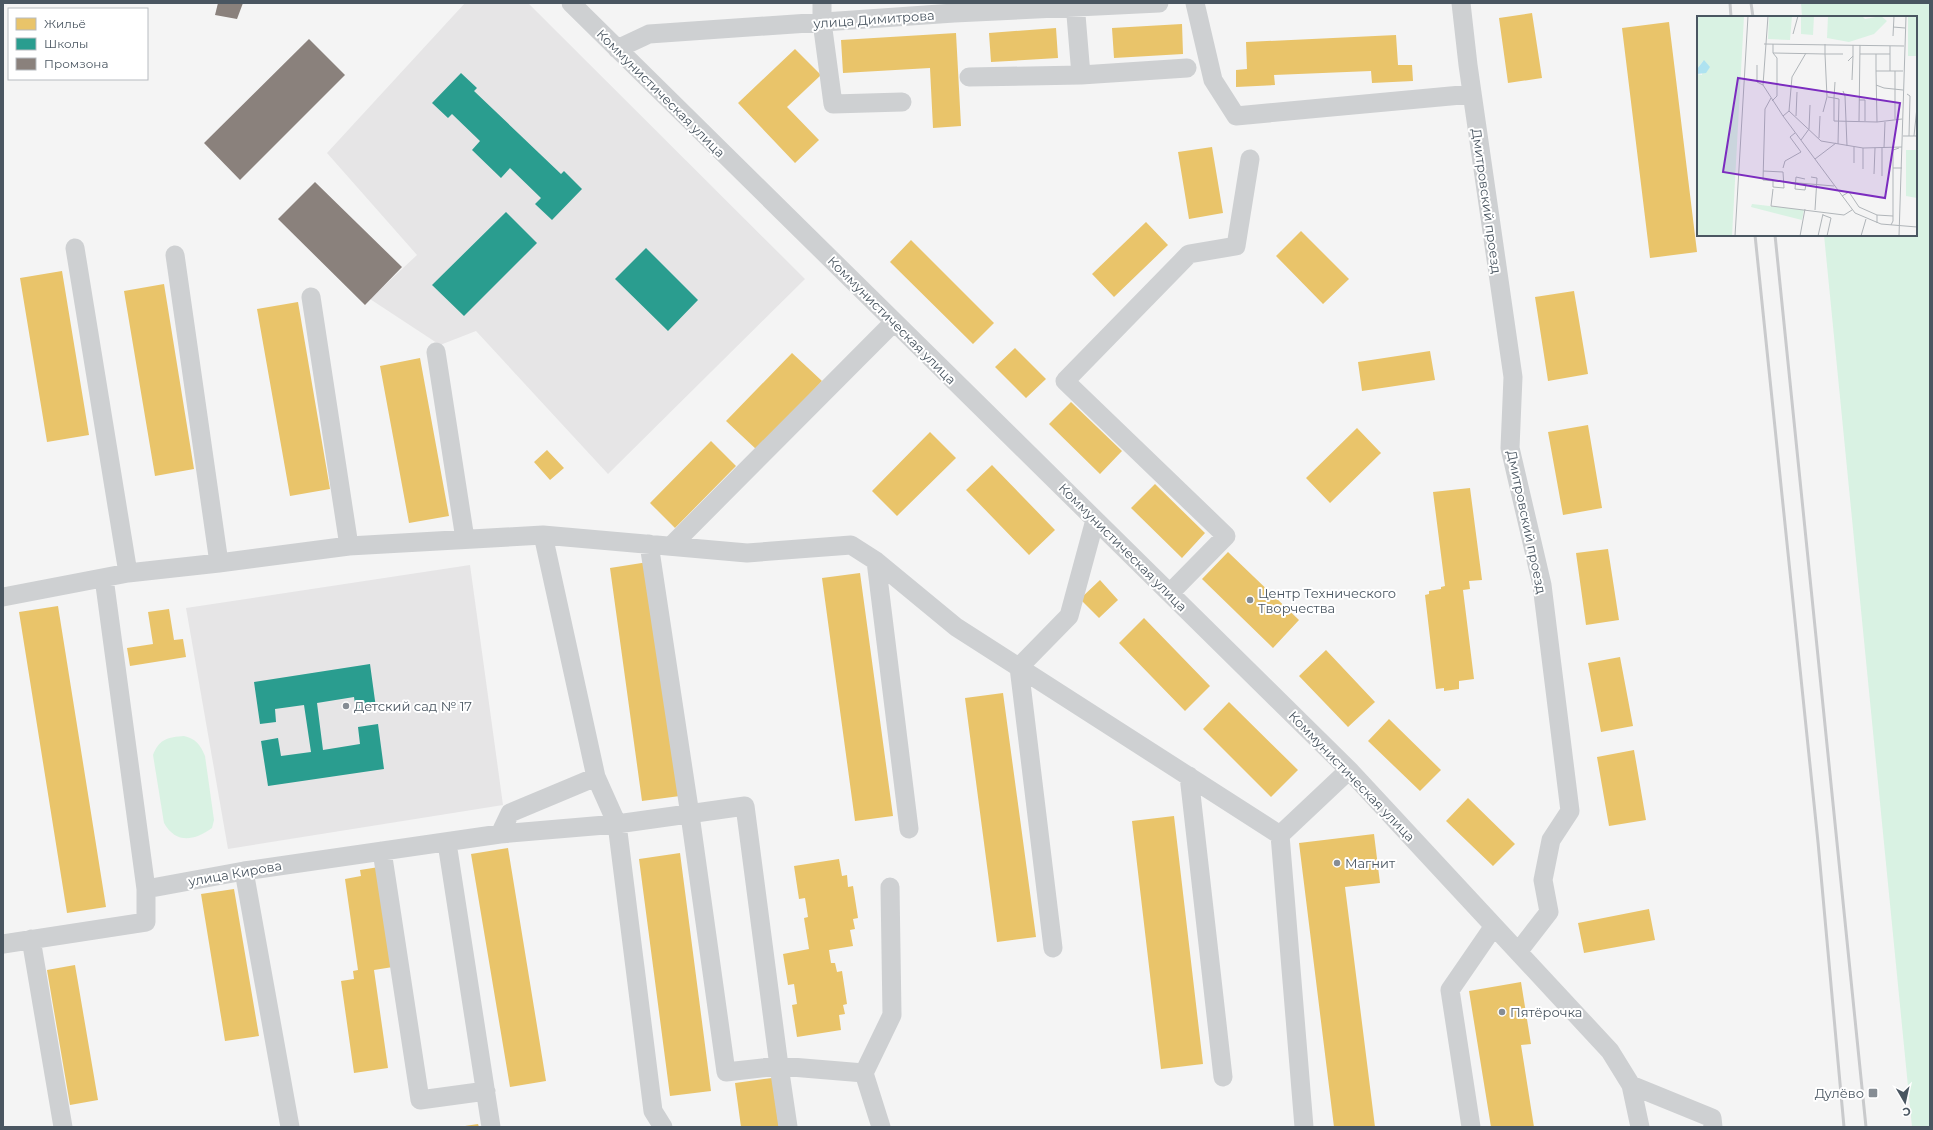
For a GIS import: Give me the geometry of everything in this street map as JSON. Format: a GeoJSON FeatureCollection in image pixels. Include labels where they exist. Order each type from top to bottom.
{"type":"FeatureCollection","features":[{"type":"Feature","properties":{"kind":"street","name":"Коммунистическая улица"},"geometry":{"type":"LineString","coordinates":[[572,3],[1349,770],[1610,1051],[1631,1085],[1640,1123]]}},
{"type":"Feature","properties":{"kind":"street"},"geometry":{"type":"LineString","coordinates":[[822,3],[822,22],[833,104],[902,102]]}},
{"type":"Feature","properties":{"kind":"street","name":"улица Димитрова"},"geometry":{"type":"LineString","coordinates":[[617,49],[649,34],[822,22],[953,8],[1159,3]]}},
{"type":"Feature","properties":{"kind":"street"},"geometry":{"type":"LineString","coordinates":[[1196,3],[1213,80],[1236,116],[1472,94]]}},
{"type":"Feature","properties":{"kind":"street","name":"Дмитровский проезд"},"geometry":{"type":"LineString","coordinates":[[1461,3],[1472,94],[1513,377],[1510,448],[1542,585],[1570,811],[1551,840],[1543,880],[1549,912],[1518,952]]}},
{"type":"Feature","properties":{"kind":"street"},"geometry":{"type":"LineString","coordinates":[[1075,5],[1081,74]]}},
{"type":"Feature","properties":{"kind":"street"},"geometry":{"type":"LineString","coordinates":[[969,77],[1081,74],[1187,68]]}},
{"type":"Feature","properties":{"kind":"street"},"geometry":{"type":"LineString","coordinates":[[1170,593],[1226,536],[1065,381],[1189,254],[1236,246],[1250,159]]}},
{"type":"Feature","properties":{"kind":"street"},"geometry":{"type":"LineString","coordinates":[[75,248],[128,573]]}},
{"type":"Feature","properties":{"kind":"street"},"geometry":{"type":"LineString","coordinates":[[175,254],[219,563]]}},
{"type":"Feature","properties":{"kind":"street"},"geometry":{"type":"LineString","coordinates":[[311,297],[349,546]]}},
{"type":"Feature","properties":{"kind":"street"},"geometry":{"type":"LineString","coordinates":[[671,546],[894,322]]}},
{"type":"Feature","properties":{"kind":"street"},"geometry":{"type":"LineString","coordinates":[[436,352],[465,539]]}},
{"type":"Feature","properties":{"kind":"street"},"geometry":{"type":"LineString","coordinates":[[1019,667],[1069,616],[1095,520]]}},
{"type":"Feature","properties":{"kind":"street"},"geometry":{"type":"LineString","coordinates":[[544,534],[596,777],[617,824],[653,1111],[664,1127]]}},
{"type":"Feature","properties":{"kind":"street"},"geometry":{"type":"LineString","coordinates":[[3,597],[128,573],[349,546],[544,534],[747,553],[851,545],[876,561],[956,627],[1280,835]]}},
{"type":"Feature","properties":{"kind":"street"},"geometry":{"type":"LineString","coordinates":[[649,544],[690,815],[726,1072],[779,1066],[864,1073]]}},
{"type":"Feature","properties":{"kind":"street"},"geometry":{"type":"LineString","coordinates":[[876,561],[909,829]]}},
{"type":"Feature","properties":{"kind":"street"},"geometry":{"type":"LineString","coordinates":[[3,944],[146,922],[146,889],[104,578]]}},
{"type":"Feature","properties":{"kind":"street"},"geometry":{"type":"LineString","coordinates":[[1019,667],[1053,948]]}},
{"type":"Feature","properties":{"kind":"street"},"geometry":{"type":"LineString","coordinates":[[1280,835],[1349,770]]}},
{"type":"Feature","properties":{"kind":"street"},"geometry":{"type":"LineString","coordinates":[[1189,776],[1223,1077]]}},
{"type":"Feature","properties":{"kind":"street"},"geometry":{"type":"LineString","coordinates":[[500,834],[510,813],[596,777]]}},
{"type":"Feature","properties":{"kind":"street","name":"улица Кирова"},"geometry":{"type":"LineString","coordinates":[[146,889],[244,871],[447,843],[500,834],[617,824],[690,815],[745,806],[779,1066]]}},
{"type":"Feature","properties":{"kind":"street"},"geometry":{"type":"LineString","coordinates":[[1280,835],[1304,1127]]}},
{"type":"Feature","properties":{"kind":"street"},"geometry":{"type":"LineString","coordinates":[[447,843],[491,1127]]}},
{"type":"Feature","properties":{"kind":"street"},"geometry":{"type":"LineString","coordinates":[[382,851],[420,1100],[486,1091]]}},
{"type":"Feature","properties":{"kind":"street"},"geometry":{"type":"LineString","coordinates":[[244,871],[290,1127]]}},
{"type":"Feature","properties":{"kind":"street"},"geometry":{"type":"LineString","coordinates":[[881,1127],[864,1073],[892,1015],[890,887]]}},
{"type":"Feature","properties":{"kind":"street"},"geometry":{"type":"LineString","coordinates":[[1471,1127],[1450,990],[1494,926]]}},
{"type":"Feature","properties":{"kind":"street"},"geometry":{"type":"LineString","coordinates":[[31,940],[63,1127]]}},
{"type":"Feature","properties":{"kind":"street"},"geometry":{"type":"LineString","coordinates":[[779,1066],[788,1127]]}},
{"type":"Feature","properties":{"kind":"street"},"geometry":{"type":"LineString","coordinates":[[1631,1085],[1712,1118],[1713,1127]]}},
{"type":"Feature","properties":{"kind":"shaded area"},"geometry":{"type":"Polygon","coordinates":[[[465,3],[528,3],[805,279],[608,474],[476,331],[440,345],[370,299],[417,255],[327,153],[465,3]]]}},
{"type":"Feature","properties":{"kind":"shaded area","name":"Детский сад № 17"},"geometry":{"type":"Polygon","coordinates":[[[470,565],[503,805],[228,849],[186,608],[470,565]]]}},
{"type":"Feature","properties":{"kind":"green space"},"geometry":{"type":"Polygon","coordinates":[[[1801,3],[1930,3],[1930,1127],[1912,1127],[1824,236],[1917,236],[1917,16],[1802,16],[1801,3]]]}},
{"type":"Feature","properties":{"kind":"green space"},"geometry":{"type":"Polygon","coordinates":[[[184,736],[197,743],[205,756],[214,820],[212,828],[199,836],[192,838],[180,837],[174,834],[164,823],[153,755],[161,742],[169,738],[184,736]]]}},
{"type":"Feature","properties":{"kind":"building: Жильё"},"geometry":{"type":"Polygon","coordinates":[[[1532,13],[1542,78],[1508,83],[1499,18],[1532,13]]]}},
{"type":"Feature","properties":{"kind":"building: Жильё"},"geometry":{"type":"Polygon","coordinates":[[[1669,22],[1697,252],[1650,258],[1622,28],[1669,22]]]}},
{"type":"Feature","properties":{"kind":"building: Жильё"},"geometry":{"type":"Polygon","coordinates":[[[1182,24],[1183,54],[1114,58],[1112,28],[1182,24]]]}},
{"type":"Feature","properties":{"kind":"building: Жильё"},"geometry":{"type":"Polygon","coordinates":[[[1056,28],[1058,58],[991,62],[989,33],[1056,28]]]}},
{"type":"Feature","properties":{"kind":"building: Жильё"},"geometry":{"type":"Polygon","coordinates":[[[956,33],[961,126],[933,128],[930,68],[843,73],[841,40],[956,33]]]}},
{"type":"Feature","properties":{"kind":"building: Жильё"},"geometry":{"type":"Polygon","coordinates":[[[1396,35],[1398,65],[1412,65],[1413,81],[1372,83],[1371,71],[1274,75],[1275,85],[1236,87],[1236,70],[1247,69],[1246,42],[1396,35]]]}},
{"type":"Feature","properties":{"kind":"building: Жильё"},"geometry":{"type":"Polygon","coordinates":[[[795,49],[821,75],[787,107],[819,140],[795,163],[738,103],[795,49]]]}},
{"type":"Feature","properties":{"kind":"building: Жильё"},"geometry":{"type":"Polygon","coordinates":[[[1212,147],[1223,213],[1189,219],[1178,152],[1212,147]]]}},
{"type":"Feature","properties":{"kind":"building: Жильё"},"geometry":{"type":"Polygon","coordinates":[[[1146,222],[1168,245],[1114,297],[1092,274],[1146,222]]]}},
{"type":"Feature","properties":{"kind":"building: Жильё"},"geometry":{"type":"Polygon","coordinates":[[[1301,231],[1349,279],[1323,304],[1276,256],[1301,231]]]}},
{"type":"Feature","properties":{"kind":"building: Жильё"},"geometry":{"type":"Polygon","coordinates":[[[911,240],[994,323],[973,344],[890,262],[911,240]]]}},
{"type":"Feature","properties":{"kind":"building: Жильё"},"geometry":{"type":"Polygon","coordinates":[[[62,271],[89,435],[47,442],[20,278],[62,271]]]}},
{"type":"Feature","properties":{"kind":"building: Жильё"},"geometry":{"type":"Polygon","coordinates":[[[164,284],[194,469],[155,476],[124,291],[164,284]]]}},
{"type":"Feature","properties":{"kind":"building: Жильё"},"geometry":{"type":"Polygon","coordinates":[[[1574,291],[1588,374],[1548,381],[1535,297],[1574,291]]]}},
{"type":"Feature","properties":{"kind":"building: Жильё"},"geometry":{"type":"Polygon","coordinates":[[[298,302],[330,489],[290,496],[257,309],[298,302]]]}},
{"type":"Feature","properties":{"kind":"building: Жильё"},"geometry":{"type":"Polygon","coordinates":[[[1015,348],[1046,379],[1026,398],[995,367],[1015,348]]]}},
{"type":"Feature","properties":{"kind":"building: Жильё"},"geometry":{"type":"Polygon","coordinates":[[[1430,351],[1435,380],[1362,391],[1358,362],[1430,351]]]}},
{"type":"Feature","properties":{"kind":"building: Жильё"},"geometry":{"type":"Polygon","coordinates":[[[792,353],[822,381],[757,450],[726,421],[792,353]]]}},
{"type":"Feature","properties":{"kind":"building: Жильё"},"geometry":{"type":"Polygon","coordinates":[[[420,358],[449,516],[409,523],[380,366],[420,358]]]}},
{"type":"Feature","properties":{"kind":"building: Жильё"},"geometry":{"type":"Polygon","coordinates":[[[1071,402],[1122,451],[1100,474],[1049,424],[1071,402]]]}},
{"type":"Feature","properties":{"kind":"building: Жильё"},"geometry":{"type":"Polygon","coordinates":[[[1588,425],[1602,508],[1563,515],[1548,432],[1588,425]]]}},
{"type":"Feature","properties":{"kind":"building: Жильё"},"geometry":{"type":"Polygon","coordinates":[[[1357,428],[1381,453],[1330,503],[1306,478],[1357,428]]]}},
{"type":"Feature","properties":{"kind":"building: Жильё"},"geometry":{"type":"Polygon","coordinates":[[[930,432],[956,458],[897,516],[872,491],[930,432]]]}},
{"type":"Feature","properties":{"kind":"building: Жильё"},"geometry":{"type":"Polygon","coordinates":[[[711,441],[736,466],[675,528],[650,503],[711,441]]]}},
{"type":"Feature","properties":{"kind":"building: Жильё"},"geometry":{"type":"Polygon","coordinates":[[[547,450],[564,468],[550,480],[534,462],[547,450]]]}},
{"type":"Feature","properties":{"kind":"building: Жильё"},"geometry":{"type":"Polygon","coordinates":[[[992,465],[1055,530],[1029,555],[966,490],[992,465]]]}},
{"type":"Feature","properties":{"kind":"building: Жильё"},"geometry":{"type":"Polygon","coordinates":[[[1155,484],[1205,533],[1182,558],[1131,508],[1155,484]]]}},
{"type":"Feature","properties":{"kind":"building: Жильё"},"geometry":{"type":"Polygon","coordinates":[[[1470,488],[1482,580],[1469,581],[1470,589],[1463,590],[1474,679],[1459,681],[1459,689],[1444,691],[1444,688],[1436,689],[1425,595],[1429,594],[1429,591],[1441,589],[1441,587],[1445,586],[1433,492],[1470,488]]]}},
{"type":"Feature","properties":{"kind":"building: Жильё"},"geometry":{"type":"Polygon","coordinates":[[[1608,549],[1619,620],[1586,625],[1576,553],[1608,549]]]}},
{"type":"Feature","properties":{"kind":"building: Жильё","name":"Центр Технического Творчества"},"geometry":{"type":"Polygon","coordinates":[[[1228,552],[1299,620],[1273,648],[1202,579],[1228,552]]]}},
{"type":"Feature","properties":{"kind":"building: Жильё"},"geometry":{"type":"Polygon","coordinates":[[[648,562],[680,796],[642,801],[610,568],[648,562]]]}},
{"type":"Feature","properties":{"kind":"building: Жильё"},"geometry":{"type":"Polygon","coordinates":[[[860,573],[893,816],[855,821],[822,578],[860,573]]]}},
{"type":"Feature","properties":{"kind":"building: Жильё"},"geometry":{"type":"Polygon","coordinates":[[[1100,580],[1118,600],[1099,618],[1080,599],[1100,580]]]}},
{"type":"Feature","properties":{"kind":"building: Жильё"},"geometry":{"type":"Polygon","coordinates":[[[58,606],[106,907],[67,913],[19,612],[58,606]]]}},
{"type":"Feature","properties":{"kind":"building: Жильё"},"geometry":{"type":"Polygon","coordinates":[[[169,609],[174,640],[183,639],[186,657],[130,666],[127,648],[153,644],[148,612],[169,609]]]}},
{"type":"Feature","properties":{"kind":"building: Жильё"},"geometry":{"type":"Polygon","coordinates":[[[1144,618],[1210,686],[1185,711],[1119,643],[1144,618]]]}},
{"type":"Feature","properties":{"kind":"building: Жильё"},"geometry":{"type":"Polygon","coordinates":[[[1326,650],[1375,702],[1348,727],[1299,676],[1326,650]]]}},
{"type":"Feature","properties":{"kind":"building: Жильё"},"geometry":{"type":"Polygon","coordinates":[[[1620,657],[1633,726],[1601,732],[1588,663],[1620,657]]]}},
{"type":"Feature","properties":{"kind":"building: Жильё"},"geometry":{"type":"Polygon","coordinates":[[[1003,693],[1036,937],[997,942],[965,698],[1003,693]]]}},
{"type":"Feature","properties":{"kind":"building: Жильё"},"geometry":{"type":"Polygon","coordinates":[[[1229,702],[1298,770],[1271,797],[1203,729],[1229,702]]]}},
{"type":"Feature","properties":{"kind":"building: Жильё"},"geometry":{"type":"Polygon","coordinates":[[[1389,719],[1441,770],[1420,791],[1368,741],[1389,719]]]}},
{"type":"Feature","properties":{"kind":"building: Жильё"},"geometry":{"type":"Polygon","coordinates":[[[1634,750],[1646,820],[1609,826],[1597,757],[1634,750]]]}},
{"type":"Feature","properties":{"kind":"building: Жильё"},"geometry":{"type":"Polygon","coordinates":[[[1468,798],[1515,844],[1493,866],[1446,821],[1468,798]]]}},
{"type":"Feature","properties":{"kind":"building: Жильё"},"geometry":{"type":"Polygon","coordinates":[[[1174,816],[1203,1064],[1161,1069],[1132,821],[1174,816]]]}},
{"type":"Feature","properties":{"kind":"building: Жильё"},"geometry":{"type":"Polygon","coordinates":[[[1374,834],[1380,883],[1345,887],[1375,1127],[1334,1127],[1299,843],[1374,834]]]}},
{"type":"Feature","properties":{"kind":"building: Жильё"},"geometry":{"type":"Polygon","coordinates":[[[508,848],[546,1081],[510,1087],[471,854],[508,848]]]}},
{"type":"Feature","properties":{"kind":"building: Жильё"},"geometry":{"type":"Polygon","coordinates":[[[680,853],[711,1091],[670,1096],[639,859],[680,853]]]}},
{"type":"Feature","properties":{"kind":"building: Жильё"},"geometry":{"type":"Polygon","coordinates":[[[839,859],[842,876],[847,875],[848,887],[853,886],[858,918],[853,919],[855,929],[850,930],[853,946],[829,950],[831,963],[835,963],[837,972],[842,971],[847,1004],[843,1005],[845,1014],[839,1015],[841,1030],[797,1037],[792,1005],[797,1004],[794,984],[788,985],[783,954],[809,949],[804,918],[808,917],[805,898],[799,899],[794,866],[839,859]]]}},
{"type":"Feature","properties":{"kind":"building: Жильё"},"geometry":{"type":"Polygon","coordinates":[[[379,867],[393,967],[374,970],[388,1068],[354,1073],[341,981],[354,979],[353,971],[358,970],[345,879],[361,876],[360,870],[379,867]]]}},
{"type":"Feature","properties":{"kind":"building: Жильё"},"geometry":{"type":"Polygon","coordinates":[[[234,889],[259,1036],[225,1041],[201,894],[234,889]]]}},
{"type":"Feature","properties":{"kind":"building: Жильё"},"geometry":{"type":"Polygon","coordinates":[[[1649,909],[1655,940],[1584,953],[1578,923],[1649,909]]]}},
{"type":"Feature","properties":{"kind":"building: Жильё"},"geometry":{"type":"Polygon","coordinates":[[[75,965],[98,1100],[70,1105],[47,970],[75,965]]]}},
{"type":"Feature","properties":{"kind":"building: Жильё"},"geometry":{"type":"Polygon","coordinates":[[[1521,982],[1531,1044],[1521,1045],[1534,1127],[1491,1127],[1469,991],[1521,982]]]}},
{"type":"Feature","properties":{"kind":"building: Жильё"},"geometry":{"type":"Polygon","coordinates":[[[772,1078],[779,1127],[741,1127],[735,1083],[772,1078]]]}},
{"type":"Feature","properties":{"kind":"building: Жильё"},"geometry":{"type":"Polygon","coordinates":[[[478,1124],[479,1127],[465,1127],[465,1126],[478,1124]]]}},
{"type":"Feature","properties":{"kind":"building: Школы"},"geometry":{"type":"Polygon","coordinates":[[[461,73],[477,88],[474,91],[561,174],[564,171],[582,189],[552,220],[535,204],[541,198],[510,168],[501,178],[472,150],[480,141],[452,114],[448,118],[432,103],[461,73]]]}},
{"type":"Feature","properties":{"kind":"building: Школы"},"geometry":{"type":"Polygon","coordinates":[[[506,212],[537,243],[464,316],[432,285],[506,212]]]}},
{"type":"Feature","properties":{"kind":"building: Школы"},"geometry":{"type":"Polygon","coordinates":[[[646,248],[698,300],[668,331],[615,279],[646,248]]]}},
{"type":"Feature","properties":{"kind":"building: Школы"},"geometry":{"type":"Polygon","coordinates":[[[370,664],[376,708],[356,711],[354,697],[317,703],[323,750],[360,744],[358,727],[378,724],[384,769],[268,786],[261,741],[278,738],[281,756],[311,752],[304,705],[275,709],[276,722],[260,724],[254,682],[370,664]]]}},
{"type":"Feature","properties":{"kind":"building: Промзона"},"geometry":{"type":"Polygon","coordinates":[[[218,3],[243,3],[237,19],[215,15],[218,3]]]}},
{"type":"Feature","properties":{"kind":"building: Промзона"},"geometry":{"type":"Polygon","coordinates":[[[309,39],[345,75],[240,180],[204,143],[309,39]]]}},
{"type":"Feature","properties":{"kind":"building: Промзона"},"geometry":{"type":"Polygon","coordinates":[[[315,182],[402,267],[365,305],[278,219],[315,182]]]}},
{"type":"Feature","properties":{"kind":"railway"},"geometry":{"type":"LineString","coordinates":[[1730,3],[1731,16]]}},
{"type":"Feature","properties":{"kind":"railway"},"geometry":{"type":"LineString","coordinates":[[1751,3],[1753,16]]}},
{"type":"Feature","properties":{"kind":"railway"},"geometry":{"type":"LineString","coordinates":[[1755,236],[1818,842],[1844,1127]]}},
{"type":"Feature","properties":{"kind":"railway"},"geometry":{"type":"LineString","coordinates":[[1775,236],[1866,1127]]}},
{"type":"Feature","properties":{"kind":"place","name":"Центр Технического Творчества"},"geometry":{"type":"Point","coordinates":[1250,600]}},
{"type":"Feature","properties":{"kind":"place","name":"Детский сад № 17"},"geometry":{"type":"Point","coordinates":[346,706]}},
{"type":"Feature","properties":{"kind":"place","name":"Магнит"},"geometry":{"type":"Point","coordinates":[1337,863]}},
{"type":"Feature","properties":{"kind":"place","name":"Пятёрочка"},"geometry":{"type":"Point","coordinates":[1502,1012]}},
{"type":"Feature","properties":{"kind":"place","name":"Дулёво"},"geometry":{"type":"Point","coordinates":[1873,1093]}}]}
